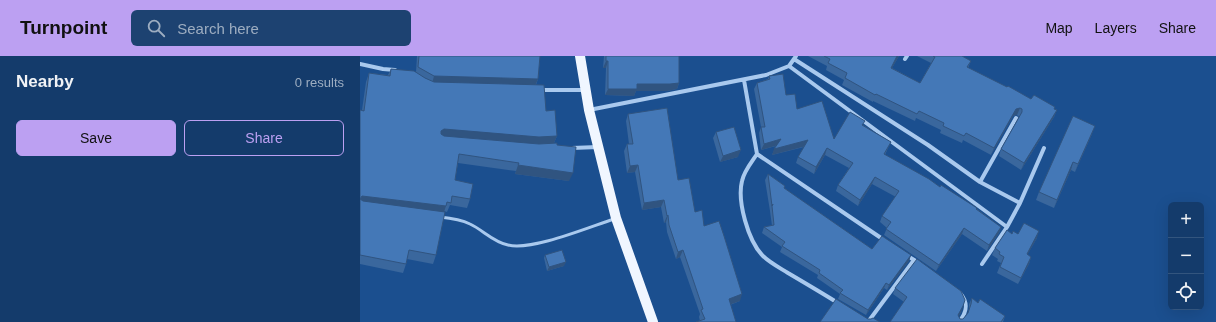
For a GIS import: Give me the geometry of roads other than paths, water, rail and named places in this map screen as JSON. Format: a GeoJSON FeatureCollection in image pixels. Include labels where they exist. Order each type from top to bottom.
{"type":"FeatureCollection","features":[{"type":"Feature","properties":{"kind":"main road"},"geometry":{"type":"LineString","coordinates":[[580,56],[589,110],[616,218],[653,322]]}},
{"type":"Feature","properties":{"kind":"street"},"geometry":{"type":"LineString","coordinates":[[589,110],[766,75],[789,66],[795,58],[928,145],[980,182],[1020,203]]}},
{"type":"Feature","properties":{"kind":"street"},"geometry":{"type":"LineString","coordinates":[[360,64],[383,69],[399,70]]}},
{"type":"Feature","properties":{"kind":"street"},"geometry":{"type":"LineString","coordinates":[[789,66],[1007,227]]}},
{"type":"Feature","properties":{"kind":"street"},"geometry":{"type":"LineString","coordinates":[[744,80],[756,154],[746,171],[742,182],[741,196],[742,209],[752,241],[763,256],[775,265],[842,305]]}},
{"type":"Feature","properties":{"kind":"street"},"geometry":{"type":"LineString","coordinates":[[534,90],[586,90]]}},
{"type":"Feature","properties":{"kind":"street"},"geometry":{"type":"LineString","coordinates":[[980,182],[1016,118]]}},
{"type":"Feature","properties":{"kind":"street"},"geometry":{"type":"LineString","coordinates":[[567,148],[598,147]]}},
{"type":"Feature","properties":{"kind":"street"},"geometry":{"type":"LineString","coordinates":[[982,264],[1007,227],[1020,203],[1044,148]]}},
{"type":"Feature","properties":{"kind":"street"},"geometry":{"type":"LineString","coordinates":[[756,154],[888,243]]}},
{"type":"Feature","properties":{"kind":"street"},"geometry":{"type":"LineString","coordinates":[[901,252],[921,265]]}},
{"type":"Feature","properties":{"kind":"street"},"geometry":{"type":"LineString","coordinates":[[862,317],[868,322],[914,260]]}},
{"type":"Feature","properties":{"kind":"street"},"geometry":{"type":"LineString","coordinates":[[958,290],[965,299],[967,308],[959,322]]}},
{"type":"Feature","properties":{"kind":"lane"},"geometry":{"type":"LineString","coordinates":[[437,217],[470,224],[495,240],[507,245],[522,246],[537,244],[616,218]]}}]}
